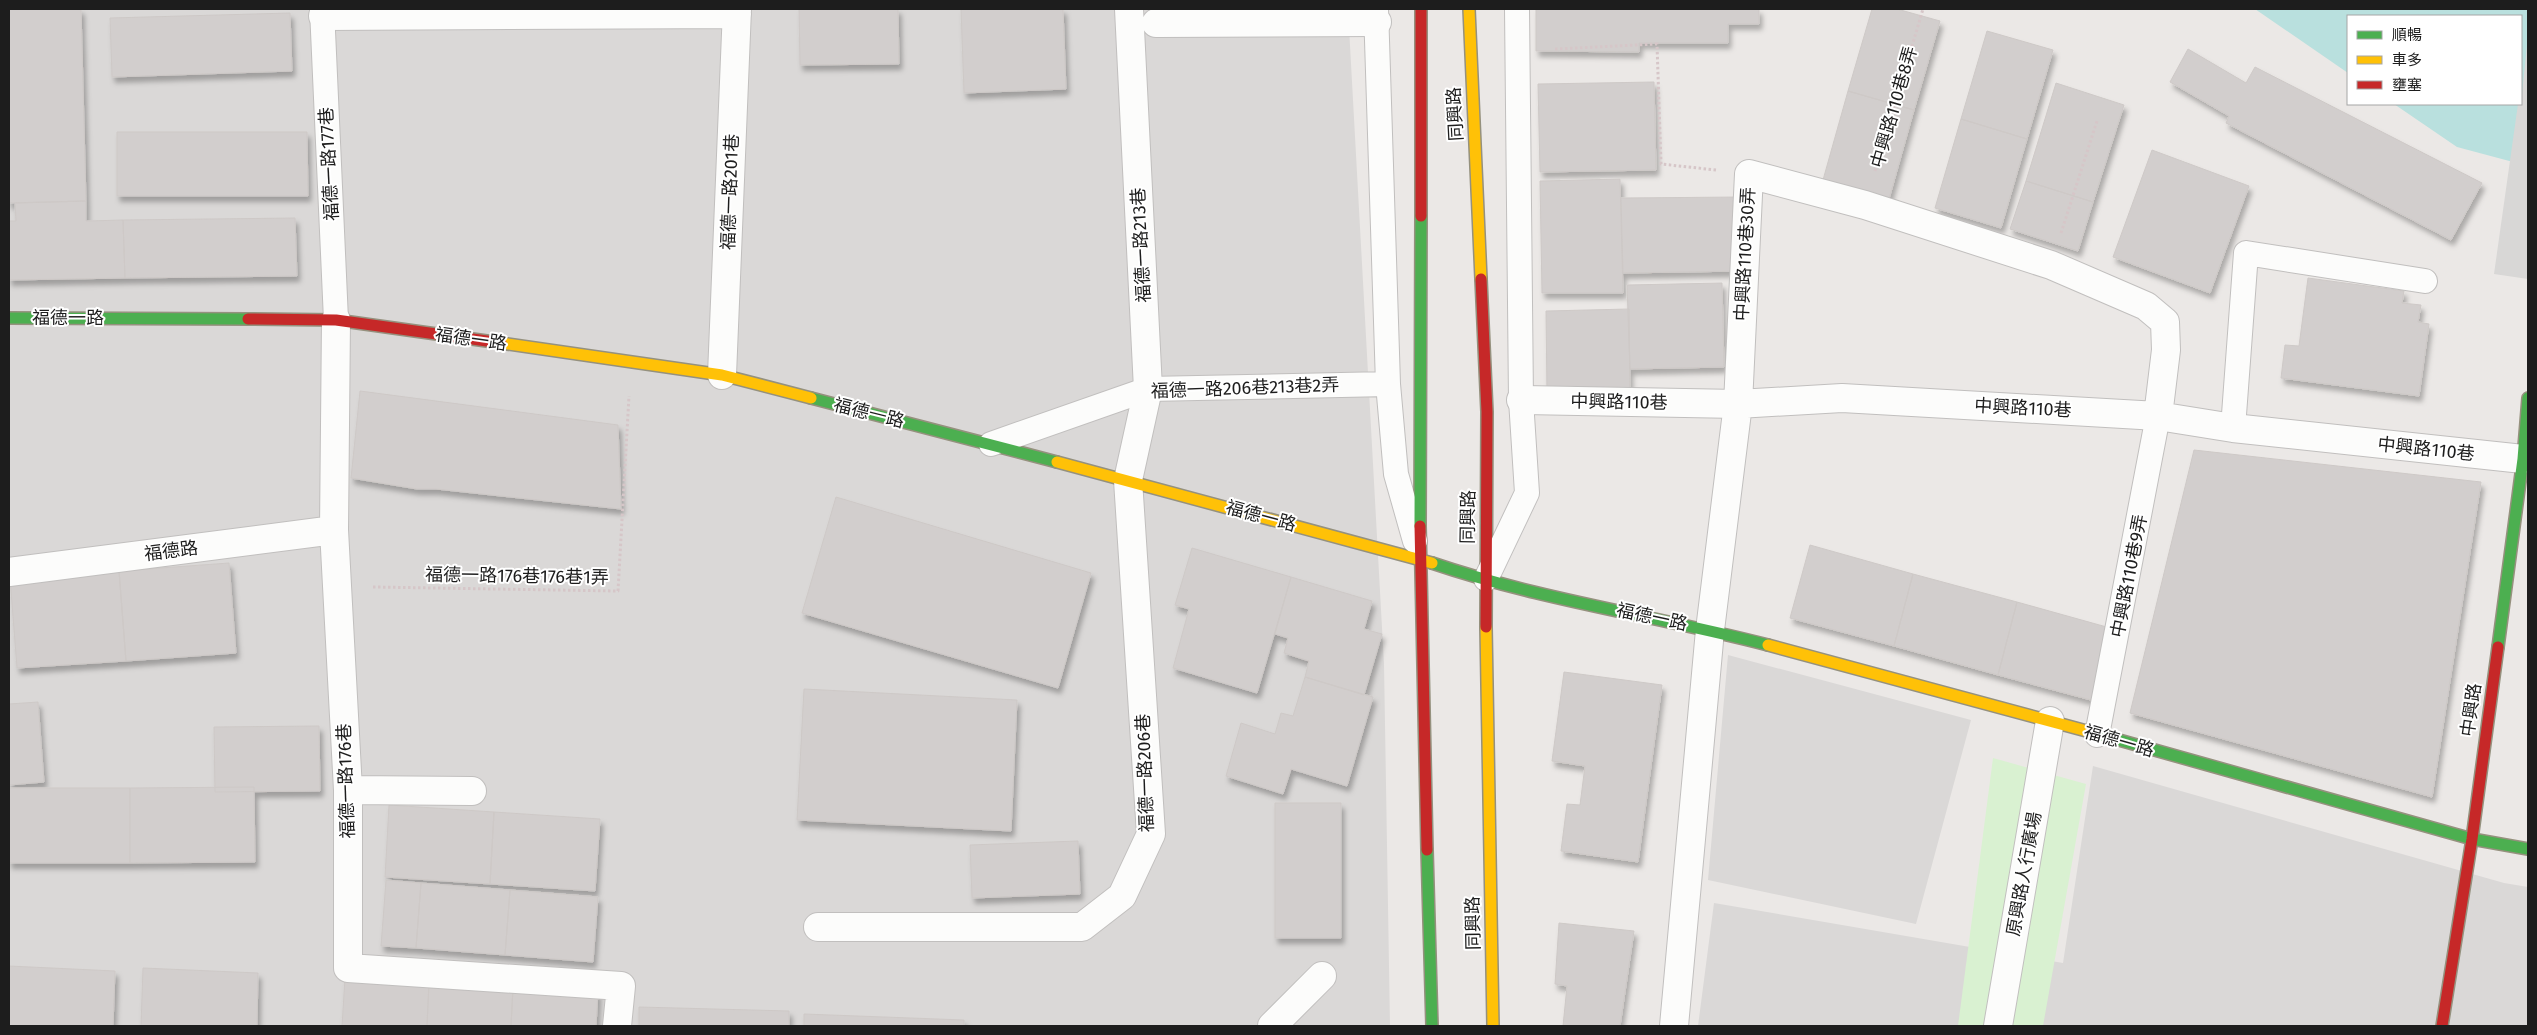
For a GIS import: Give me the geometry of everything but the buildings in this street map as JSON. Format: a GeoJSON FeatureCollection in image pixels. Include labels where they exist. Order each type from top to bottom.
{"type":"FeatureCollection","features":[{"type":"Feature","properties":{"kind":"street","name":"福德一路213巷"},"geometry":{"type":"LineString","coordinates":[[1128,480],[1148,389],[1129,9]]}},
{"type":"Feature","properties":{"kind":"street","name":"同興路"},"geometry":{"type":"LineString","coordinates":[[1421,9],[1420,559],[1432,1026]]}},
{"type":"Feature","properties":{"kind":"street","name":"同興路"},"geometry":{"type":"LineString","coordinates":[[1469,9],[1469,43],[1487,412],[1485,581],[1493,1026]]}},
{"type":"Feature","properties":{"kind":"street"},"geometry":{"type":"LineString","coordinates":[[323,12],[737,11]]}},
{"type":"Feature","properties":{"kind":"street","name":"福德一路201巷"},"geometry":{"type":"LineString","coordinates":[[722,375],[737,11]]}},
{"type":"Feature","properties":{"kind":"street"},"geometry":{"type":"LineString","coordinates":[[1156,23],[1377,15]]}},
{"type":"Feature","properties":{"kind":"street"},"geometry":{"type":"LineString","coordinates":[[1749,174],[1865,205],[2051,265],[2146,306],[2165,322],[2166,350],[2158,416]]}},
{"type":"Feature","properties":{"kind":"street","name":"中興路110巷30弄"},"geometry":{"type":"LineString","coordinates":[[1738,404],[1749,174]]}},
{"type":"Feature","properties":{"kind":"street","name":"福德一路"},"geometry":{"type":"LineString","coordinates":[[9,318],[336,320],[722,375],[1128,480],[1420,559],[1485,581],[1710,630],[2050,721],[2472,839],[2528,849]]}},
{"type":"Feature","properties":{"kind":"street","name":"福德一路176巷"},"geometry":{"type":"LineString","coordinates":[[336,320],[336,480],[334,530],[348,790],[348,968],[621,986],[617,1026]]}},
{"type":"Feature","properties":{"kind":"street","name":"中興路110巷"},"geometry":{"type":"LineString","coordinates":[[1521,400],[1738,404],[1842,398],[2158,416],[2232,428],[2522,459]]}},
{"type":"Feature","properties":{"kind":"street","name":"中興路"},"geometry":{"type":"LineString","coordinates":[[2442,1026],[2472,839],[2522,459],[2528,398]]}},
{"type":"Feature","properties":{"kind":"street","name":"福德一路"},"geometry":{"type":"LineString","coordinates":[[1674,1026],[1710,630],[1738,404]]}},
{"type":"Feature","properties":{"kind":"street","name":"福德一路206巷"},"geometry":{"type":"LineString","coordinates":[[818,927],[1082,927],[1122,896],[1151,834],[1128,480]]}},
{"type":"Feature","properties":{"kind":"street","name":"福德路"},"geometry":{"type":"LineString","coordinates":[[9,572],[334,530]]}},
{"type":"Feature","properties":{"kind":"street","name":"原興路人行廣場"},"geometry":{"type":"LineString","coordinates":[[1998,1026],[2050,721]]}},
{"type":"Feature","properties":{"kind":"street"},"geometry":{"type":"LineString","coordinates":[[348,790],[472,791]]}},
{"type":"Feature","properties":{"kind":"street"},"geometry":{"type":"LineString","coordinates":[[1272,1026],[1322,976]]}},
{"type":"Feature","properties":{"kind":"lane"},"geometry":{"type":"LineString","coordinates":[[1485,581],[1527,492],[1521,400],[1517,9]]}},
{"type":"Feature","properties":{"kind":"lane","name":"福德一路177巷"},"geometry":{"type":"LineString","coordinates":[[323,12],[336,320]]}},
{"type":"Feature","properties":{"kind":"lane"},"geometry":{"type":"LineString","coordinates":[[1377,15],[1388,384],[1396,474],[1420,559]]}},
{"type":"Feature","properties":{"kind":"lane"},"geometry":{"type":"LineString","coordinates":[[2232,428],[2246,253],[2425,281]]}},
{"type":"Feature","properties":{"kind":"lane","name":"福德一路206巷213巷2弄"},"geometry":{"type":"LineString","coordinates":[[991,444],[1148,389],[1388,384]]}},
{"type":"Feature","properties":{"kind":"lane","name":"中興路110巷9弄"},"geometry":{"type":"LineString","coordinates":[[2097,735],[2158,416]]}},
{"type":"Feature","properties":{"kind":"path","name":"中興路110巷8弄"},"geometry":{"type":"LineString","coordinates":[[1865,205],[1922,9]]}},
{"type":"Feature","properties":{"kind":"path","name":"中興路110巷30弄"},"geometry":{"type":"LineString","coordinates":[[1555,49],[1657,44],[1661,164],[1749,174]]}},
{"type":"Feature","properties":{"kind":"path"},"geometry":{"type":"LineString","coordinates":[[2051,265],[2098,121]]}},
{"type":"Feature","properties":{"kind":"path","name":"福德一路176巷176巷1弄"},"geometry":{"type":"LineString","coordinates":[[337,586],[618,591],[630,362]]}},
{"type":"Feature","properties":{"kind":"shaded area"},"geometry":{"type":"Polygon","coordinates":[[[9,9],[1348,9],[1384,664],[1390,1026],[9,1026],[9,9]]]}},
{"type":"Feature","properties":{"kind":"shaded area"},"geometry":{"type":"Polygon","coordinates":[[[1728,655],[1971,720],[1916,924],[1708,880],[1728,655]]]}},
{"type":"Feature","properties":{"kind":"shaded area"},"geometry":{"type":"Polygon","coordinates":[[[2093,766],[2504,883],[2528,887],[2528,1026],[1698,1026],[1714,903],[2063,963],[2093,766]]]}},
{"type":"Feature","properties":{"kind":"green space"},"geometry":{"type":"Polygon","coordinates":[[[1993,758],[2086,784],[2043,1026],[1958,1026],[1993,758]]]}},
{"type":"Feature","properties":{"kind":"water"},"geometry":{"type":"Polygon","coordinates":[[[2255,9],[2528,9],[2528,166],[2457,147],[2395,105],[2522,105],[2522,15],[2347,15],[2347,72],[2255,9]]]}},
{"type":"Feature","properties":{"kind":"pier"},"geometry":{"type":"Polygon","coordinates":[[[2528,35],[2528,279],[2494,274],[2518,105],[2522,105],[2528,35]]]}},
{"type":"Feature","properties":{"kind":"traffic: fast"},"geometry":{"type":"LineString","coordinates":[[1420,526],[1421,216]]}},
{"type":"Feature","properties":{"kind":"traffic: fast"},"geometry":{"type":"LineString","coordinates":[[9,318],[248,319]]}},
{"type":"Feature","properties":{"kind":"traffic: fast"},"geometry":{"type":"LineString","coordinates":[[811,398],[1057,462]]}},
{"type":"Feature","properties":{"kind":"traffic: fast"},"geometry":{"type":"LineString","coordinates":[[2498,647],[2523,459],[2528,398]]}},
{"type":"Feature","properties":{"kind":"traffic: fast"},"geometry":{"type":"LineString","coordinates":[[1432,563],[1557,598],[1768,645]]}},
{"type":"Feature","properties":{"kind":"traffic: fast"},"geometry":{"type":"LineString","coordinates":[[2094,733],[2472,839],[2528,849]]}},
{"type":"Feature","properties":{"kind":"traffic: fast"},"geometry":{"type":"LineString","coordinates":[[1427,850],[1432,1026]]}},
{"type":"Feature","properties":{"kind":"traffic: slow"},"geometry":{"type":"LineString","coordinates":[[1469,9],[1481,279]]}},
{"type":"Feature","properties":{"kind":"traffic: slow"},"geometry":{"type":"LineString","coordinates":[[501,343],[722,375],[811,398]]}},
{"type":"Feature","properties":{"kind":"traffic: slow"},"geometry":{"type":"LineString","coordinates":[[1057,462],[1432,563]]}},
{"type":"Feature","properties":{"kind":"traffic: slow"},"geometry":{"type":"LineString","coordinates":[[1486,627],[1493,1026]]}},
{"type":"Feature","properties":{"kind":"traffic: slow"},"geometry":{"type":"LineString","coordinates":[[1768,645],[2094,733]]}},
{"type":"Feature","properties":{"kind":"traffic: jam"},"geometry":{"type":"LineString","coordinates":[[1421,9],[1421,216]]}},
{"type":"Feature","properties":{"kind":"traffic: jam"},"geometry":{"type":"LineString","coordinates":[[1481,279],[1487,412],[1486,627]]}},
{"type":"Feature","properties":{"kind":"traffic: jam"},"geometry":{"type":"LineString","coordinates":[[248,319],[336,320],[501,343]]}},
{"type":"Feature","properties":{"kind":"traffic: jam"},"geometry":{"type":"LineString","coordinates":[[1420,526],[1427,850]]}},
{"type":"Feature","properties":{"kind":"traffic: jam"},"geometry":{"type":"LineString","coordinates":[[2442,1026],[2472,839],[2498,647]]}}]}
